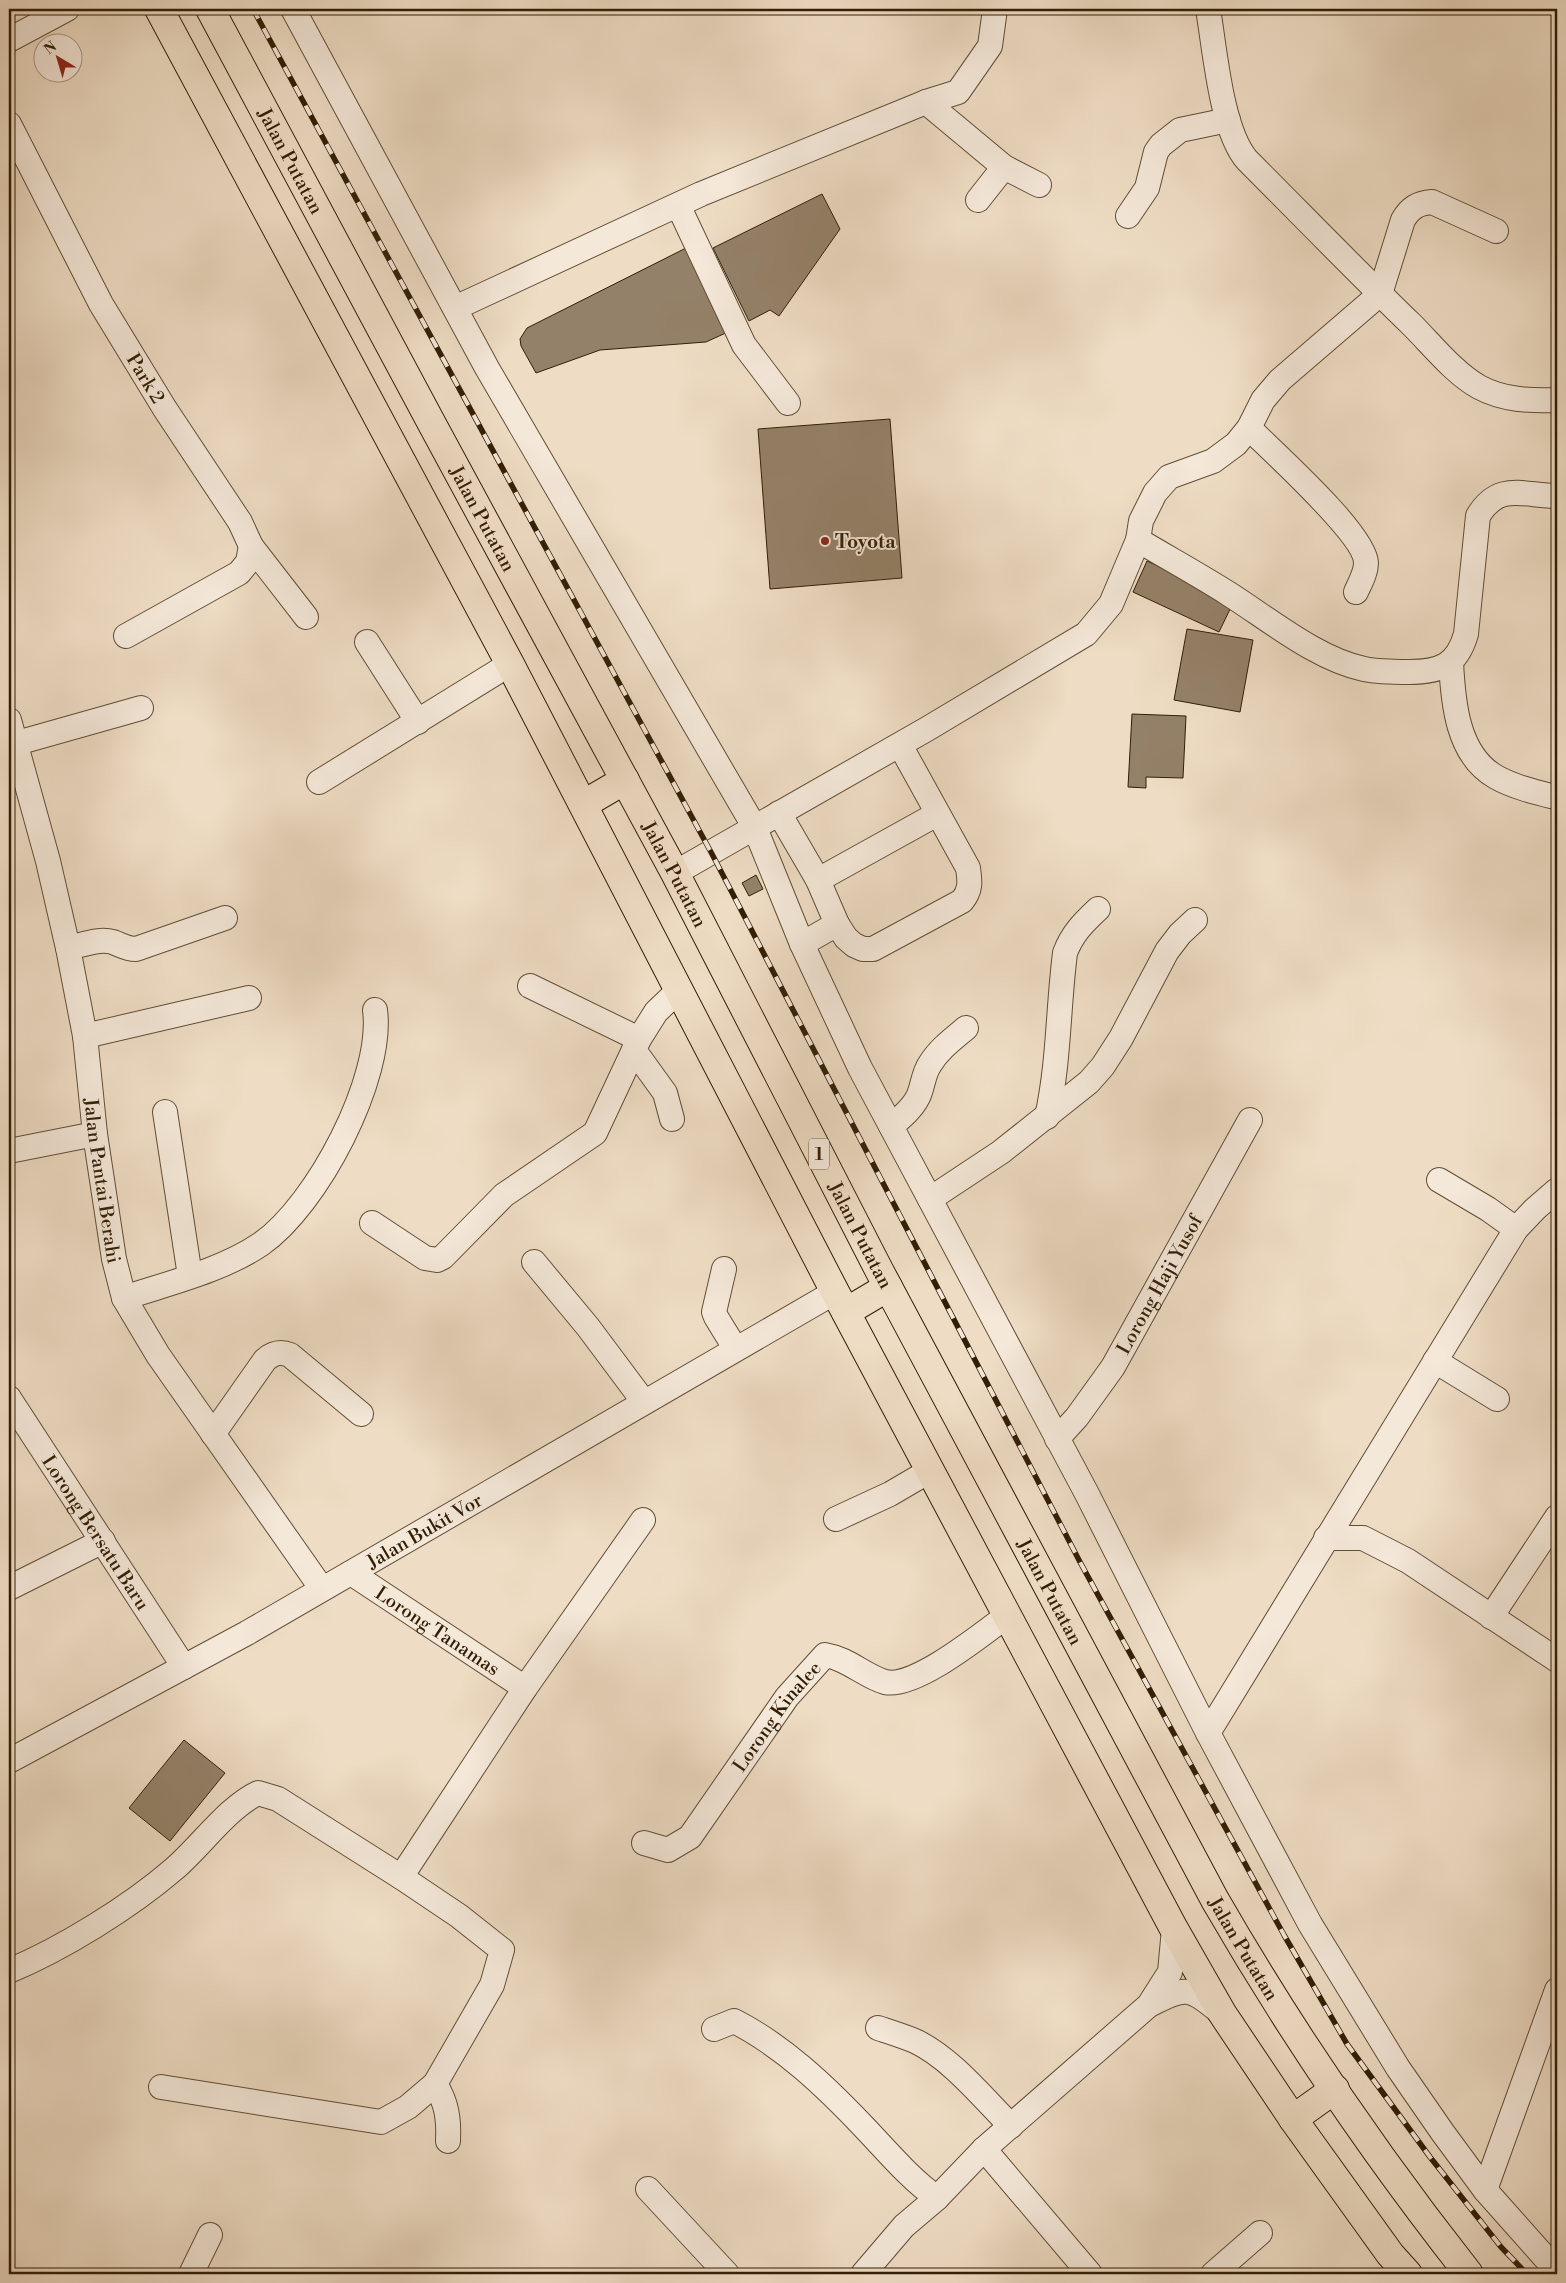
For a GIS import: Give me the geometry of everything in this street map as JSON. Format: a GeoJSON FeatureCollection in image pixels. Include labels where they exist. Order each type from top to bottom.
{"type":"FeatureCollection","features":[{"type":"Feature","properties":{"kind":"highway"},"geometry":{"type":"LineString","coordinates":[[159,9],[510,664],[841,1302],[1174,1929],[1222,2012],[1293,2119],[1390,2254],[1408,2274]]}},
{"type":"Feature","properties":{"kind":"highway","name":"Jalan Putatan"},"geometry":{"type":"LineString","coordinates":[[210,9],[676,873],[888,1287],[1215,1900],[1256,1969],[1335,2090],[1432,2226],[1469,2274]]}},
{"type":"Feature","properties":{"kind":"highway"},"geometry":{"type":"LineString","coordinates":[[584,804],[625,780]]}},
{"type":"Feature","properties":{"kind":"highway"},"geometry":{"type":"LineString","coordinates":[[841,1302],[888,1287]]}},
{"type":"Feature","properties":{"kind":"highway"},"geometry":{"type":"LineString","coordinates":[[1293,2119],[1335,2090]]}},
{"type":"Feature","properties":{"kind":"street"},"geometry":{"type":"LineString","coordinates":[[9,40],[67,9]]}},
{"type":"Feature","properties":{"kind":"street"},"geometry":{"type":"LineString","coordinates":[[293,9],[492,377],[755,828],[802,944],[860,1068],[1310,1924],[1398,2068],[1485,2190],[1557,2271]]}},
{"type":"Feature","properties":{"kind":"street"},"geometry":{"type":"LineString","coordinates":[[455,308],[678,205],[926,102],[958,92],[990,46],[995,9]]}},
{"type":"Feature","properties":{"kind":"street"},"geometry":{"type":"LineString","coordinates":[[1208,9],[1228,120],[1239,150],[1247,160],[1380,294],[1454,366],[1478,386],[1494,394],[1520,400],[1557,400]]}},
{"type":"Feature","properties":{"kind":"street"},"geometry":{"type":"LineString","coordinates":[[926,102],[1004,167],[1039,185]]}},
{"type":"Feature","properties":{"kind":"street"},"geometry":{"type":"LineString","coordinates":[[1128,216],[1147,188],[1156,152],[1161,144],[1180,130],[1228,120]]}},
{"type":"Feature","properties":{"kind":"street","name":"Park 2"},"geometry":{"type":"LineString","coordinates":[[9,124],[101,304],[165,410],[240,522],[251,546],[306,617]]}},
{"type":"Feature","properties":{"kind":"street"},"geometry":{"type":"LineString","coordinates":[[978,200],[1004,167]]}},
{"type":"Feature","properties":{"kind":"street"},"geometry":{"type":"LineString","coordinates":[[676,873],[900,745],[980,696],[1053,656],[1086,634],[1111,604],[1138,540],[1147,507],[1155,493],[1169,477],[1213,461],[1236,444],[1249,428],[1263,400],[1280,380],[1380,294],[1403,220],[1415,206],[1423,202],[1432,202],[1496,231]]}},
{"type":"Feature","properties":{"kind":"street"},"geometry":{"type":"LineString","coordinates":[[678,205],[744,346],[788,403]]}},
{"type":"Feature","properties":{"kind":"street"},"geometry":{"type":"LineString","coordinates":[[1249,428],[1314,493],[1344,526],[1362,550],[1366,562],[1364,575],[1356,592]]}},
{"type":"Feature","properties":{"kind":"street"},"geometry":{"type":"LineString","coordinates":[[1138,540],[1309,645],[1349,664],[1364,669],[1381,671],[1422,672],[1451,662],[1461,651],[1466,634],[1478,516],[1485,505],[1495,496],[1507,492],[1557,496]]}},
{"type":"Feature","properties":{"kind":"street"},"geometry":{"type":"LineString","coordinates":[[126,636],[239,573],[248,562],[251,546]]}},
{"type":"Feature","properties":{"kind":"street"},"geometry":{"type":"LineString","coordinates":[[367,642],[418,722]]}},
{"type":"Feature","properties":{"kind":"street"},"geometry":{"type":"LineString","coordinates":[[1451,662],[1460,727],[1473,755],[1485,769],[1496,776],[1527,790],[1555,797]]}},
{"type":"Feature","properties":{"kind":"street"},"geometry":{"type":"LineString","coordinates":[[319,782],[510,664]]}},
{"type":"Feature","properties":{"kind":"street"},"geometry":{"type":"LineString","coordinates":[[17,743],[141,708]]}},
{"type":"Feature","properties":{"kind":"street","name":"Jalan Pantai Berahi"},"geometry":{"type":"LineString","coordinates":[[9,720],[17,743],[48,861],[68,948],[85,1036],[95,1134],[114,1259],[124,1298],[145,1335],[322,1588]]}},
{"type":"Feature","properties":{"kind":"street"},"geometry":{"type":"LineString","coordinates":[[779,813],[818,880],[837,924],[854,945],[863,949],[873,949],[962,901],[968,893],[970,882],[968,868],[900,745]]}},
{"type":"Feature","properties":{"kind":"street"},"geometry":{"type":"LineString","coordinates":[[818,880],[937,814]]}},
{"type":"Feature","properties":{"kind":"street"},"geometry":{"type":"LineString","coordinates":[[1047,1117],[1052,1094],[1059,1034],[1065,953],[1069,940],[1078,928],[1098,909]]}},
{"type":"Feature","properties":{"kind":"street"},"geometry":{"type":"LineString","coordinates":[[68,948],[96,941],[112,942],[126,948],[136,949],[225,918]]}},
{"type":"Feature","properties":{"kind":"street"},"geometry":{"type":"LineString","coordinates":[[930,1199],[1001,1152],[1047,1117],[1077,1093],[1103,1066],[1121,1038],[1167,951],[1180,934],[1195,920]]}},
{"type":"Feature","properties":{"kind":"street"},"geometry":{"type":"LineString","coordinates":[[802,944],[837,924]]}},
{"type":"Feature","properties":{"kind":"street"},"geometry":{"type":"LineString","coordinates":[[530,986],[636,1045],[665,1093],[672,1119]]}},
{"type":"Feature","properties":{"kind":"street"},"geometry":{"type":"LineString","coordinates":[[372,1223],[425,1258],[437,1260],[443,1257],[504,1195],[595,1133],[636,1045],[656,1012],[680,989]]}},
{"type":"Feature","properties":{"kind":"street"},"geometry":{"type":"LineString","coordinates":[[85,1036],[249,998]]}},
{"type":"Feature","properties":{"kind":"street"},"geometry":{"type":"LineString","coordinates":[[124,1298],[224,1263],[260,1244],[279,1230],[306,1197],[336,1149],[352,1117],[368,1075],[375,1039],[375,1010]]}},
{"type":"Feature","properties":{"kind":"street"},"geometry":{"type":"LineString","coordinates":[[891,1126],[911,1108],[918,1097],[924,1074],[930,1063],[946,1044],[966,1028]]}},
{"type":"Feature","properties":{"kind":"street"},"geometry":{"type":"LineString","coordinates":[[166,1112],[190,1276]]}},
{"type":"Feature","properties":{"kind":"street","name":"Lorong Haji Yusof"},"geometry":{"type":"LineString","coordinates":[[1057,1440],[1077,1417],[1113,1368],[1250,1120]]}},
{"type":"Feature","properties":{"kind":"street"},"geometry":{"type":"LineString","coordinates":[[9,1151],[95,1134]]}},
{"type":"Feature","properties":{"kind":"street"},"geometry":{"type":"LineString","coordinates":[[1439,1180],[1488,1209],[1516,1229]]}},
{"type":"Feature","properties":{"kind":"street"},"geometry":{"type":"LineString","coordinates":[[1208,1733],[1516,1229],[1555,1194]]}},
{"type":"Feature","properties":{"kind":"street"},"geometry":{"type":"LineString","coordinates":[[534,1262],[588,1328],[644,1402]]}},
{"type":"Feature","properties":{"kind":"street"},"geometry":{"type":"LineString","coordinates":[[724,1269],[714,1312],[735,1348]]}},
{"type":"Feature","properties":{"kind":"street","name":"Jalan Bukit Vor"},"geometry":{"type":"LineString","coordinates":[[9,1761],[184,1667],[351,1573],[735,1348],[841,1302]]}},
{"type":"Feature","properties":{"kind":"street"},"geometry":{"type":"LineString","coordinates":[[213,1434],[265,1360],[276,1353],[284,1352],[290,1355],[361,1414]]}},
{"type":"Feature","properties":{"kind":"street"},"geometry":{"type":"LineString","coordinates":[[1435,1361],[1497,1399]]}},
{"type":"Feature","properties":{"kind":"street","name":"Lorong Bersatu Baru"},"geometry":{"type":"LineString","coordinates":[[9,1398],[184,1667]]}},
{"type":"Feature","properties":{"kind":"street"},"geometry":{"type":"LineString","coordinates":[[836,1519],[890,1494],[931,1470]]}},
{"type":"Feature","properties":{"kind":"street"},"geometry":{"type":"LineString","coordinates":[[1491,1617],[1557,1517]]}},
{"type":"Feature","properties":{"kind":"street"},"geometry":{"type":"LineString","coordinates":[[401,1877],[525,1688],[643,1520]]}},
{"type":"Feature","properties":{"kind":"street"},"geometry":{"type":"LineString","coordinates":[[1326,1538],[1364,1538],[1408,1561],[1557,1660]]}},
{"type":"Feature","properties":{"kind":"street"},"geometry":{"type":"LineString","coordinates":[[9,1588],[103,1541]]}},
{"type":"Feature","properties":{"kind":"street","name":"Lorong Tanamas"},"geometry":{"type":"LineString","coordinates":[[351,1573],[525,1688]]}},
{"type":"Feature","properties":{"kind":"street","name":"Lorong Kinalee"},"geometry":{"type":"LineString","coordinates":[[644,1843],[668,1850],[690,1837],[787,1698],[825,1655],[839,1658],[883,1681],[898,1683],[943,1662],[1008,1615]]}},
{"type":"Feature","properties":{"kind":"street"},"geometry":{"type":"LineString","coordinates":[[9,1972],[80,1934],[154,1885],[181,1863],[234,1810],[248,1798],[258,1793],[278,1799],[401,1877],[459,1916],[502,1950],[492,1985],[435,2084],[408,2107],[381,2122],[161,2087]]}},
{"type":"Feature","properties":{"kind":"street"},"geometry":{"type":"LineString","coordinates":[[1149,2005],[1170,1972],[1174,1929]]}},
{"type":"Feature","properties":{"kind":"street"},"geometry":{"type":"LineString","coordinates":[[1485,2190],[1557,1990]]}},
{"type":"Feature","properties":{"kind":"street"},"geometry":{"type":"LineString","coordinates":[[863,2274],[904,2226],[937,2198],[984,2149],[1149,2005],[1177,1991],[1190,1991],[1222,2012]]}},
{"type":"Feature","properties":{"kind":"street"},"geometry":{"type":"LineString","coordinates":[[714,2029],[734,2021],[752,2030],[789,2056],[862,2125],[919,2185],[937,2198]]}},
{"type":"Feature","properties":{"kind":"street"},"geometry":{"type":"LineString","coordinates":[[878,2028],[915,2041],[930,2051],[960,2075],[1011,2126]]}},
{"type":"Feature","properties":{"kind":"street"},"geometry":{"type":"LineString","coordinates":[[435,2084],[445,2099],[449,2121],[448,2141]]}},
{"type":"Feature","properties":{"kind":"street"},"geometry":{"type":"LineString","coordinates":[[984,2149],[1090,2274]]}},
{"type":"Feature","properties":{"kind":"street"},"geometry":{"type":"LineString","coordinates":[[648,2189],[726,2274]]}},
{"type":"Feature","properties":{"kind":"street"},"geometry":{"type":"LineString","coordinates":[[1213,2274],[1260,2233]]}},
{"type":"Feature","properties":{"kind":"street"},"geometry":{"type":"LineString","coordinates":[[191,2274],[210,2235]]}},
{"type":"Feature","properties":{"kind":"building"},"geometry":{"type":"Polygon","coordinates":[[[822,194],[840,229],[779,316],[770,310],[749,321],[713,248],[822,194]]]}},
{"type":"Feature","properties":{"kind":"building"},"geometry":{"type":"Polygon","coordinates":[[[690,246],[730,331],[706,342],[600,350],[536,373],[521,346],[520,339],[527,328],[690,246]]]}},
{"type":"Feature","properties":{"kind":"building"},"geometry":{"type":"Polygon","coordinates":[[[890,419],[902,578],[770,589],[758,429],[890,419]]]}},
{"type":"Feature","properties":{"kind":"building"},"geometry":{"type":"Polygon","coordinates":[[[1147,561],[1234,601],[1219,632],[1133,592],[1147,561]]]}},
{"type":"Feature","properties":{"kind":"building"},"geometry":{"type":"Polygon","coordinates":[[[1187,629],[1253,640],[1240,712],[1174,700],[1187,629]]]}},
{"type":"Feature","properties":{"kind":"building"},"geometry":{"type":"Polygon","coordinates":[[[1132,714],[1186,716],[1183,778],[1146,777],[1146,788],[1128,787],[1132,714]]]}},
{"type":"Feature","properties":{"kind":"building"},"geometry":{"type":"Polygon","coordinates":[[[756,875],[763,889],[749,896],[742,883],[756,875]]]}},
{"type":"Feature","properties":{"kind":"building"},"geometry":{"type":"Polygon","coordinates":[[[184,1740],[225,1773],[170,1841],[129,1808],[184,1740]]]}},
{"type":"Feature","properties":{"kind":"railway"},"geometry":{"type":"LineString","coordinates":[[253,9],[712,854],[1080,1562],[1284,1935],[1347,2044],[1430,2157],[1501,2247],[1527,2274]]}},
{"type":"Feature","properties":{"kind":"place","name":"Toyota"},"geometry":{"type":"Point","coordinates":[825,541]}}]}
